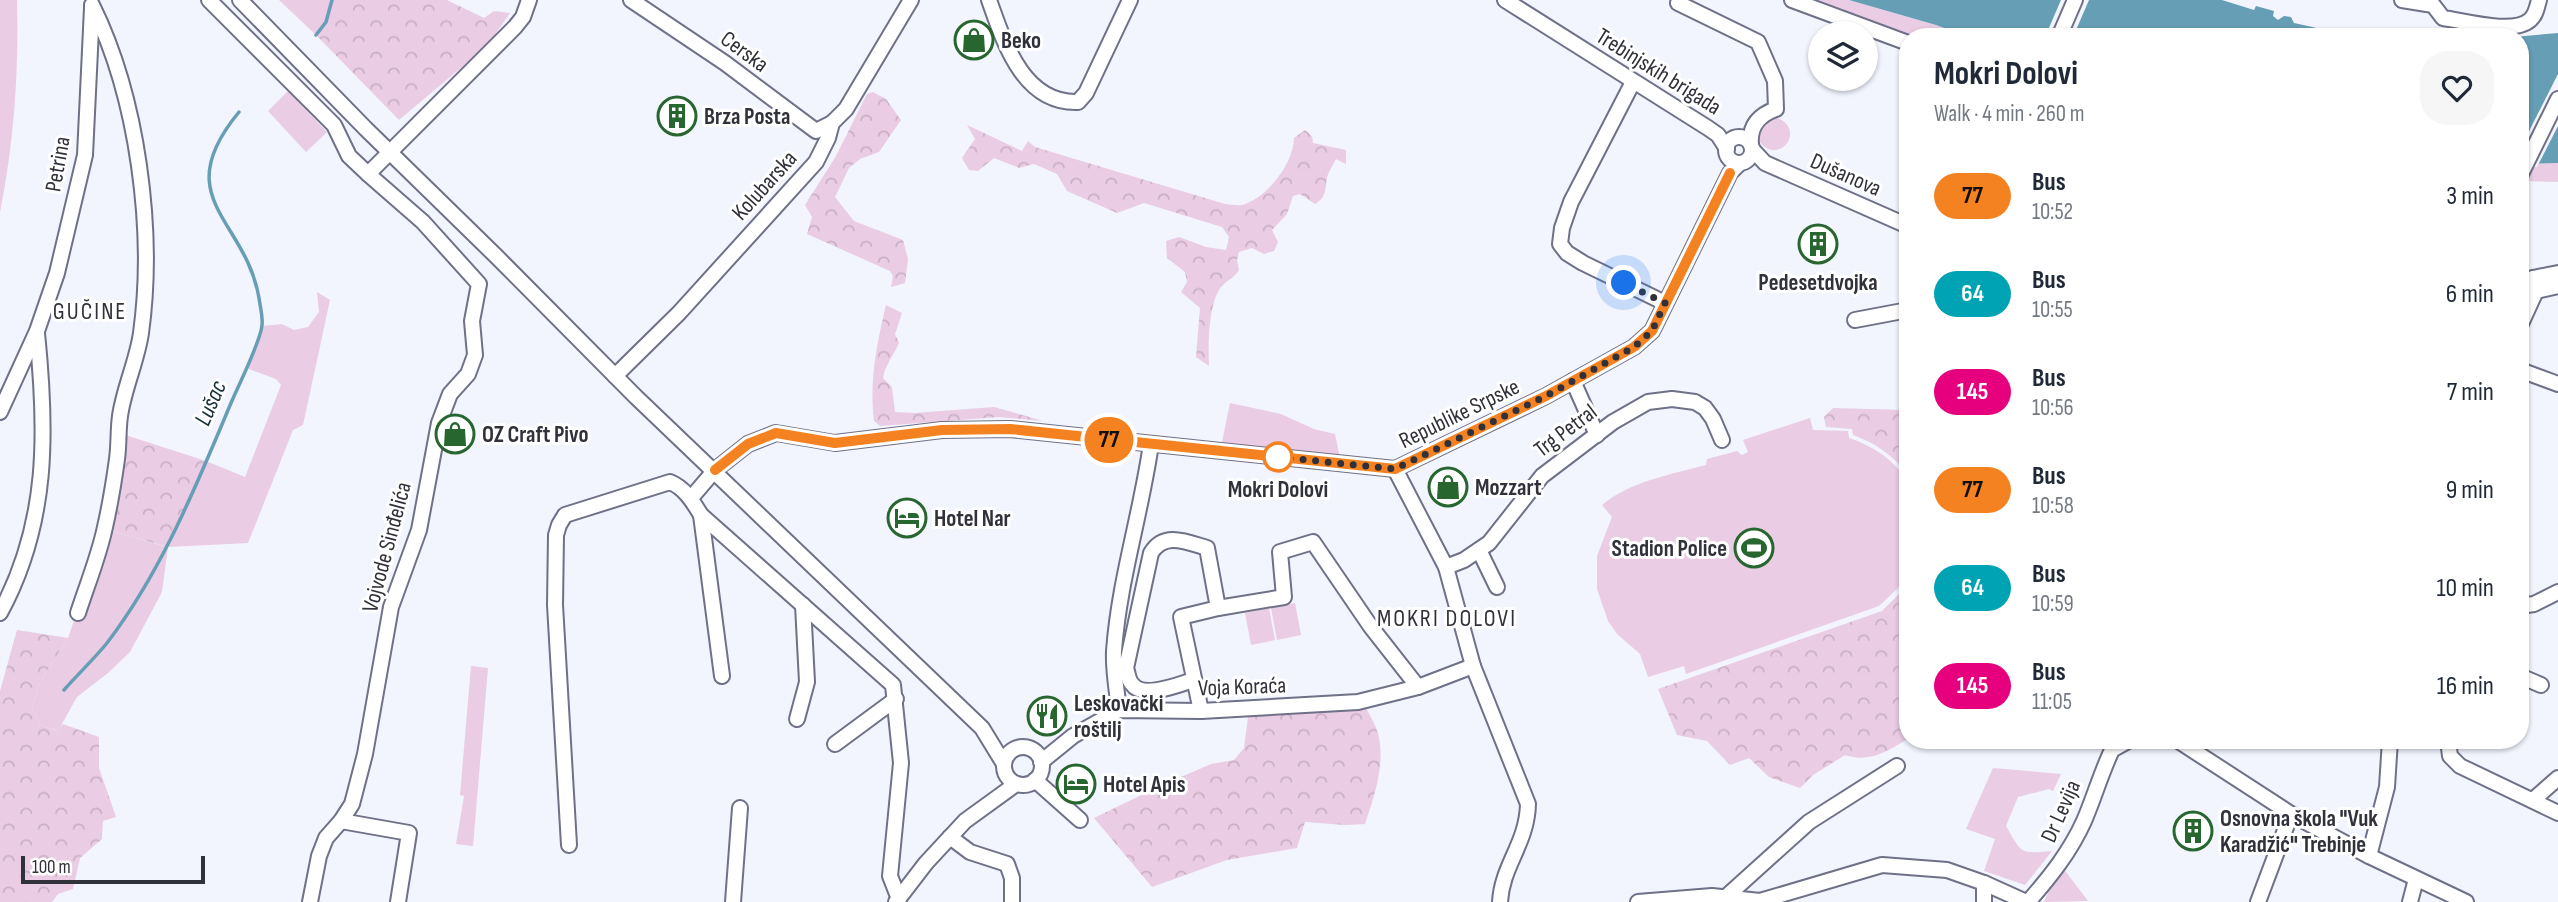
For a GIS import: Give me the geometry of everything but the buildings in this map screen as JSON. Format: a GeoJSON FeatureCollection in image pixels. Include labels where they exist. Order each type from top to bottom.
{"type":"FeatureCollection","features":[{"type":"Feature","properties":{"kind":"street"},"geometry":{"type":"LineString","coordinates":[[209,0],[334,125],[349,156],[368,174],[515,27],[523,17],[529,0]]}},
{"type":"Feature","properties":{"kind":"street"},"geometry":{"type":"LineString","coordinates":[[240,0],[615,376],[982,728],[1014,749],[1031,748],[1073,736]]}},
{"type":"Feature","properties":{"kind":"street","name":"Cerska"},"geometry":{"type":"LineString","coordinates":[[631,0],[725,63],[816,131],[832,123]]}},
{"type":"Feature","properties":{"kind":"street","name":"Kolubarska"},"geometry":{"type":"LineString","coordinates":[[615,376],[679,313],[816,162],[832,123],[846,109],[911,0]]}},
{"type":"Feature","properties":{"kind":"street"},"geometry":{"type":"LineString","coordinates":[[989,0],[1005,44],[1020,73],[1042,92],[1066,102],[1078,102],[1086,93],[1130,0]]}},
{"type":"Feature","properties":{"kind":"street","name":"Trebinjskih brigada"},"geometry":{"type":"LineString","coordinates":[[1505,0],[1740,151]]}},
{"type":"Feature","properties":{"kind":"street"},"geometry":{"type":"LineString","coordinates":[[1793,0],[1899,40]]}},
{"type":"Feature","properties":{"kind":"street"},"geometry":{"type":"LineString","coordinates":[[2063,28],[2075,0]]}},
{"type":"Feature","properties":{"kind":"street"},"geometry":{"type":"LineString","coordinates":[[2402,0],[2432,5],[2443,18],[2512,28],[2529,22],[2535,15],[2539,0]]}},
{"type":"Feature","properties":{"kind":"street"},"geometry":{"type":"LineString","coordinates":[[78,613],[104,530],[117,458],[120,416],[141,337],[146,292],[145,236],[136,155],[117,69],[93,3]]}},
{"type":"Feature","properties":{"kind":"street","name":"Petrina"},"geometry":{"type":"LineString","coordinates":[[0,412],[37,331],[57,273],[85,155],[93,3]]}},
{"type":"Feature","properties":{"kind":"street","name":"Republike Srpske"},"geometry":{"type":"LineString","coordinates":[[691,498],[715,470],[748,444],[776,433],[835,443],[942,430],[1010,429],[1395,469],[1573,381],[1634,347],[1652,331],[1740,151],[1762,114],[1776,109],[1774,81],[1758,42],[1678,3]]}},
{"type":"Feature","properties":{"kind":"street"},"geometry":{"type":"LineString","coordinates":[[1633,82],[1571,202],[1562,228],[1560,244],[1567,253],[1583,262],[1665,303]]}},
{"type":"Feature","properties":{"kind":"street"},"geometry":{"type":"LineString","coordinates":[[2529,158],[2558,99]]}},
{"type":"Feature","properties":{"kind":"street","name":"Dušanova"},"geometry":{"type":"LineString","coordinates":[[1740,151],[1899,221]]}},
{"type":"Feature","properties":{"kind":"street","name":"Vojvode Sinđelića"},"geometry":{"type":"LineString","coordinates":[[310,902],[318,856],[326,838],[352,804],[365,754],[391,607],[419,530],[439,424],[450,394],[468,374],[475,355],[472,320],[479,284],[423,222],[368,174]]}},
{"type":"Feature","properties":{"kind":"street"},"geometry":{"type":"LineString","coordinates":[[2529,284],[2558,273]]}},
{"type":"Feature","properties":{"kind":"street"},"geometry":{"type":"LineString","coordinates":[[2529,285],[2558,286]]}},
{"type":"Feature","properties":{"kind":"street"},"geometry":{"type":"LineString","coordinates":[[1855,320],[1899,312]]}},
{"type":"Feature","properties":{"kind":"street","name":"Petrina"},"geometry":{"type":"LineString","coordinates":[[0,613],[23,559],[35,513],[43,465],[45,417],[37,331]]}},
{"type":"Feature","properties":{"kind":"street"},"geometry":{"type":"LineString","coordinates":[[2529,373],[2558,384]]}},
{"type":"Feature","properties":{"kind":"street"},"geometry":{"type":"LineString","coordinates":[[1573,381],[1597,435]]}},
{"type":"Feature","properties":{"kind":"street","name":"Trg Petral"},"geometry":{"type":"LineString","coordinates":[[1447,567],[1464,560],[1489,543],[1542,475],[1613,422],[1648,402],[1672,399],[1695,402],[1705,408],[1713,419],[1722,440]]}},
{"type":"Feature","properties":{"kind":"street"},"geometry":{"type":"LineString","coordinates":[[1041,762],[1073,736],[1119,710],[1114,654],[1120,596],[1145,486],[1151,444]]}},
{"type":"Feature","properties":{"kind":"street"},"geometry":{"type":"LineString","coordinates":[[1395,469],[1447,567],[1473,666],[1528,804],[1522,841],[1502,883],[1500,902]]}},
{"type":"Feature","properties":{"kind":"street"},"geometry":{"type":"LineString","coordinates":[[569,845],[555,605],[555,548],[559,525],[565,515],[670,482],[691,498],[701,515],[893,685],[901,763],[890,876],[898,900]]}},
{"type":"Feature","properties":{"kind":"street"},"geometry":{"type":"LineString","coordinates":[[701,515],[722,676]]}},
{"type":"Feature","properties":{"kind":"street","name":"Voja Koraća"},"geometry":{"type":"LineString","coordinates":[[1193,680],[1145,691],[1136,689],[1130,682],[1126,668],[1145,576],[1151,552],[1156,544],[1178,539],[1207,548],[1218,608]]}},
{"type":"Feature","properties":{"kind":"street"},"geometry":{"type":"LineString","coordinates":[[1200,711],[1181,617],[1284,597],[1280,552],[1313,542],[1371,627],[1418,687]]}},
{"type":"Feature","properties":{"kind":"street"},"geometry":{"type":"LineString","coordinates":[[1479,550],[1497,587]]}},
{"type":"Feature","properties":{"kind":"street"},"geometry":{"type":"LineString","coordinates":[[2529,605],[2558,592]]}},
{"type":"Feature","properties":{"kind":"street"},"geometry":{"type":"LineString","coordinates":[[797,719],[807,682],[803,605]]}},
{"type":"Feature","properties":{"kind":"street","name":"Voja Koraća"},"geometry":{"type":"LineString","coordinates":[[1119,710],[1200,711],[1358,702],[1418,687],[1473,666]]}},
{"type":"Feature","properties":{"kind":"street"},"geometry":{"type":"LineString","coordinates":[[2529,680],[2541,685]]}},
{"type":"Feature","properties":{"kind":"street"},"geometry":{"type":"LineString","coordinates":[[835,744],[895,699]]}},
{"type":"Feature","properties":{"kind":"street"},"geometry":{"type":"LineString","coordinates":[[982,728],[1008,774],[1029,784],[1040,775],[1041,762],[1031,748]]}},
{"type":"Feature","properties":{"kind":"street"},"geometry":{"type":"LineString","coordinates":[[898,900],[926,863],[965,821],[987,803],[1008,774],[1006,758],[1014,749]]}},
{"type":"Feature","properties":{"kind":"street","name":"Dr Levija"},"geometry":{"type":"LineString","coordinates":[[2027,902],[2056,871],[2069,849],[2114,749]]}},
{"type":"Feature","properties":{"kind":"street"},"geometry":{"type":"LineString","coordinates":[[2190,749],[2291,814],[2369,856],[2466,902]]}},
{"type":"Feature","properties":{"kind":"street"},"geometry":{"type":"LineString","coordinates":[[2369,856],[2387,787],[2389,749]]}},
{"type":"Feature","properties":{"kind":"street"},"geometry":{"type":"LineString","coordinates":[[2450,749],[2451,756],[2460,766],[2558,813]]}},
{"type":"Feature","properties":{"kind":"street"},"geometry":{"type":"LineString","coordinates":[[1727,896],[1808,822],[1897,766]]}},
{"type":"Feature","properties":{"kind":"street"},"geometry":{"type":"LineString","coordinates":[[2533,800],[2558,778]]}},
{"type":"Feature","properties":{"kind":"street"},"geometry":{"type":"LineString","coordinates":[[1035,780],[1080,820]]}},
{"type":"Feature","properties":{"kind":"street"},"geometry":{"type":"LineString","coordinates":[[733,902],[740,808]]}},
{"type":"Feature","properties":{"kind":"street"},"geometry":{"type":"LineString","coordinates":[[2258,902],[2291,814]]}},
{"type":"Feature","properties":{"kind":"street"},"geometry":{"type":"LineString","coordinates":[[341,821],[409,833],[398,902]]}},
{"type":"Feature","properties":{"kind":"street"},"geometry":{"type":"LineString","coordinates":[[950,838],[970,852],[1007,864],[1012,878],[1012,902]]}},
{"type":"Feature","properties":{"kind":"street"},"geometry":{"type":"LineString","coordinates":[[1638,902],[1727,896],[1761,902],[1881,865],[1947,870],[2027,902]]}},
{"type":"Feature","properties":{"kind":"street"},"geometry":{"type":"LineString","coordinates":[[2410,902],[2416,879]]}},
{"type":"Feature","properties":{"kind":"street"},"geometry":{"type":"LineString","coordinates":[[1984,883],[1984,902]]}},
{"type":"Feature","properties":{"kind":"green space"},"geometry":{"type":"Polygon","coordinates":[[[0,0],[17,0],[17,27],[12,133],[0,212],[0,0]]]}},
{"type":"Feature","properties":{"kind":"green space"},"geometry":{"type":"Polygon","coordinates":[[[279,0],[332,0],[326,22],[316,35],[279,0]]]}},
{"type":"Feature","properties":{"kind":"green space"},"geometry":{"type":"Polygon","coordinates":[[[332,0],[447,0],[484,18],[494,11],[510,13],[488,45],[399,120],[316,35],[326,22],[332,0]]]}},
{"type":"Feature","properties":{"kind":"green space"},"geometry":{"type":"Polygon","coordinates":[[[1809,0],[1849,0],[1944,28],[1899,28],[1899,34],[1878,26],[1878,21],[1865,21],[1809,0]]]}},
{"type":"Feature","properties":{"kind":"green space"},"geometry":{"type":"Polygon","coordinates":[[[288,91],[327,132],[306,152],[268,111],[288,91]]]}},
{"type":"Feature","properties":{"kind":"green space"},"geometry":{"type":"Polygon","coordinates":[[[873,92],[886,99],[901,120],[879,152],[860,159],[849,168],[835,197],[854,221],[903,240],[908,259],[905,283],[891,287],[893,276],[890,271],[807,234],[812,217],[805,205],[836,156],[867,94],[873,92]]]}},
{"type":"Feature","properties":{"kind":"green space"},"geometry":{"type":"Polygon","coordinates":[[[1774,118],[1786,122],[1790,134],[1786,146],[1774,150],[1762,146],[1758,134],[1762,122],[1774,118]]]}},
{"type":"Feature","properties":{"kind":"green space"},"geometry":{"type":"Polygon","coordinates":[[[967,125],[1022,151],[1028,141],[1035,147],[1225,204],[1242,205],[1261,195],[1284,168],[1293,148],[1294,138],[1305,130],[1312,136],[1313,143],[1346,150],[1346,164],[1336,159],[1327,177],[1324,196],[1315,204],[1300,194],[1293,196],[1287,214],[1272,230],[1278,242],[1274,251],[1264,254],[1252,248],[1239,252],[1239,270],[1223,285],[1214,301],[1210,323],[1209,366],[1196,357],[1200,308],[1181,292],[1187,282],[1185,272],[1167,258],[1166,241],[1179,237],[1206,247],[1226,250],[1229,237],[1222,227],[1144,203],[1117,213],[1067,191],[1057,174],[1034,164],[1019,168],[994,158],[978,171],[969,170],[962,158],[975,139],[967,125]]]}},
{"type":"Feature","properties":{"kind":"green space"},"geometry":{"type":"Polygon","coordinates":[[[2558,163],[2558,182],[2529,181],[2529,164],[2558,163]]]}},
{"type":"Feature","properties":{"kind":"green space"},"geometry":{"type":"Polygon","coordinates":[[[317,292],[330,300],[303,425],[293,430],[248,543],[168,547],[162,592],[130,652],[77,697],[58,731],[40,725],[32,708],[39,684],[68,638],[105,529],[167,547],[206,461],[245,477],[281,385],[276,379],[246,368],[262,326],[282,324],[294,330],[308,327],[319,312],[317,292]]]}},
{"type":"Feature","properties":{"kind":"green space"},"geometry":{"type":"Polygon","coordinates":[[[886,305],[902,313],[895,334],[899,343],[883,378],[892,387],[895,412],[994,407],[1043,421],[999,417],[880,426],[874,421],[872,391],[886,305]]]}},
{"type":"Feature","properties":{"kind":"green space"},"geometry":{"type":"Polygon","coordinates":[[[1230,403],[1281,414],[1314,429],[1335,434],[1340,458],[1221,447],[1230,403]]]}},
{"type":"Feature","properties":{"kind":"green space"},"geometry":{"type":"Polygon","coordinates":[[[1833,408],[1899,410],[1899,465],[1883,450],[1853,435],[1852,429],[1826,427],[1824,417],[1833,408]]]}},
{"type":"Feature","properties":{"kind":"green space","name":"Stadion Police"},"geometry":{"type":"Polygon","coordinates":[[[1810,418],[1813,430],[1848,431],[1849,438],[1867,445],[1896,467],[1899,471],[1899,586],[1879,606],[1686,674],[1684,666],[1648,677],[1640,654],[1617,634],[1608,621],[1597,589],[1597,556],[1612,517],[1602,505],[1638,484],[1706,465],[1707,459],[1737,451],[1742,455],[1748,452],[1743,440],[1810,418]]]}},
{"type":"Feature","properties":{"kind":"green space"},"geometry":{"type":"Polygon","coordinates":[[[119,433],[206,461],[168,547],[105,529],[119,433]]]}},
{"type":"Feature","properties":{"kind":"green space"},"geometry":{"type":"Polygon","coordinates":[[[1899,594],[1899,745],[1869,757],[1845,755],[1813,775],[1800,788],[1769,777],[1749,758],[1730,765],[1707,741],[1677,735],[1658,689],[1882,611],[1899,594]]]}},
{"type":"Feature","properties":{"kind":"green space"},"geometry":{"type":"Polygon","coordinates":[[[1295,603],[1301,635],[1277,640],[1271,608],[1295,603]]]}},
{"type":"Feature","properties":{"kind":"green space"},"geometry":{"type":"Polygon","coordinates":[[[1269,608],[1275,640],[1251,645],[1245,613],[1269,608]]]}},
{"type":"Feature","properties":{"kind":"green space"},"geometry":{"type":"Polygon","coordinates":[[[17,630],[68,638],[39,684],[32,708],[40,725],[57,731],[63,724],[99,737],[99,768],[116,817],[103,821],[102,839],[80,858],[73,889],[58,894],[52,902],[0,902],[0,691],[17,630]]]}},
{"type":"Feature","properties":{"kind":"green space"},"geometry":{"type":"Polygon","coordinates":[[[471,666],[488,668],[473,846],[456,844],[464,796],[460,795],[471,666]]]}},
{"type":"Feature","properties":{"kind":"green space"},"geometry":{"type":"Polygon","coordinates":[[[1366,708],[1377,731],[1381,756],[1378,780],[1365,824],[1305,822],[1297,848],[1227,860],[1152,887],[1094,818],[1211,764],[1234,760],[1244,748],[1248,717],[1366,708]]]}},
{"type":"Feature","properties":{"kind":"green space"},"geometry":{"type":"Polygon","coordinates":[[[1993,768],[2061,774],[2053,791],[2049,789],[2018,797],[2006,826],[2023,850],[2052,851],[2025,885],[1984,871],[1995,839],[1966,829],[1993,768]]]}},
{"type":"Feature","properties":{"kind":"green space"},"geometry":{"type":"Polygon","coordinates":[[[2063,868],[2088,901],[2044,902],[2055,878],[2063,868]]]}},
{"type":"Feature","properties":{"kind":"water"},"geometry":{"type":"Polygon","coordinates":[[[1849,0],[2222,0],[2254,10],[2256,6],[2274,11],[2273,16],[2278,20],[2284,16],[2291,17],[2294,23],[2317,28],[1944,28],[1849,0]]]}},
{"type":"Feature","properties":{"kind":"water"},"geometry":{"type":"Polygon","coordinates":[[[2558,33],[2558,163],[2529,164],[2529,36],[2558,33]]]}},
{"type":"Feature","properties":{"kind":"pier"},"geometry":{"type":"Polygon","coordinates":[[[2061,0],[2089,0],[2077,28],[2049,28],[2061,0]]]}},
{"type":"Feature","properties":{"kind":"pier"},"geometry":{"type":"Polygon","coordinates":[[[2558,74],[2558,126],[2537,167],[2529,167],[2529,131],[2558,74]]]}},
{"type":"Feature","properties":{"kind":"waterway","name":"Lušac"},"geometry":{"type":"LineString","coordinates":[[316,35],[326,22],[332,0]]}},
{"type":"Feature","properties":{"kind":"waterway","name":"Lušac"},"geometry":{"type":"LineString","coordinates":[[64,690],[107,643],[145,587],[191,496],[261,332],[259,298],[251,271],[217,208],[210,188],[210,167],[219,142],[239,112]]}},
{"type":"Feature","properties":{"kind":"bus line","name":"77"},"geometry":{"type":"LineString","coordinates":[[715,470],[748,444],[776,433],[835,443],[942,430],[1010,429],[1395,469],[1546,396],[1646,338],[1652,331],[1730,173]]}},
{"type":"Feature","properties":{"kind":"place","name":"Beko"},"geometry":{"type":"Point","coordinates":[974,40]}},
{"type":"Feature","properties":{"kind":"place","name":"Brza Posta"},"geometry":{"type":"Point","coordinates":[677,116]}},
{"type":"Feature","properties":{"kind":"place","name":"Pedesetdvojka"},"geometry":{"type":"Point","coordinates":[1818,244]}},
{"type":"Feature","properties":{"kind":"place","name":"OZ Craft Pivo"},"geometry":{"type":"Point","coordinates":[455,434]}},
{"type":"Feature","properties":{"kind":"place","name":"Mokri Dolovi"},"geometry":{"type":"Point","coordinates":[1278,457]}},
{"type":"Feature","properties":{"kind":"place","name":"Mozzart"},"geometry":{"type":"Point","coordinates":[1448,487]}},
{"type":"Feature","properties":{"kind":"place","name":"Hotel Nar"},"geometry":{"type":"Point","coordinates":[907,518]}},
{"type":"Feature","properties":{"kind":"place","name":"Stadion Police"},"geometry":{"type":"Point","coordinates":[1754,548]}},
{"type":"Feature","properties":{"kind":"place","name":"Leskovački roštilj"},"geometry":{"type":"Point","coordinates":[1047,716]}},
{"type":"Feature","properties":{"kind":"place","name":"Hotel Apis"},"geometry":{"type":"Point","coordinates":[1076,784]}},
{"type":"Feature","properties":{"kind":"place","name":"Osnovna škola \"Vuk Karadžić\" Trebinje"},"geometry":{"type":"Point","coordinates":[2193,831]}},
{"type":"Feature","properties":{"kind":"district","name":"GUČINE"},"geometry":{"type":"Point","coordinates":[90,311]}},
{"type":"Feature","properties":{"kind":"district","name":"MOKRI DOLOVI"},"geometry":{"type":"Point","coordinates":[1447,618]}},
{"type":"Feature","properties":{"kind":"route"},"geometry":{"type":"LineString","coordinates":[[1278,457],[1395,469],[1546,396],[1634,347],[1652,331],[1665,303],[1624,283]]}}]}
